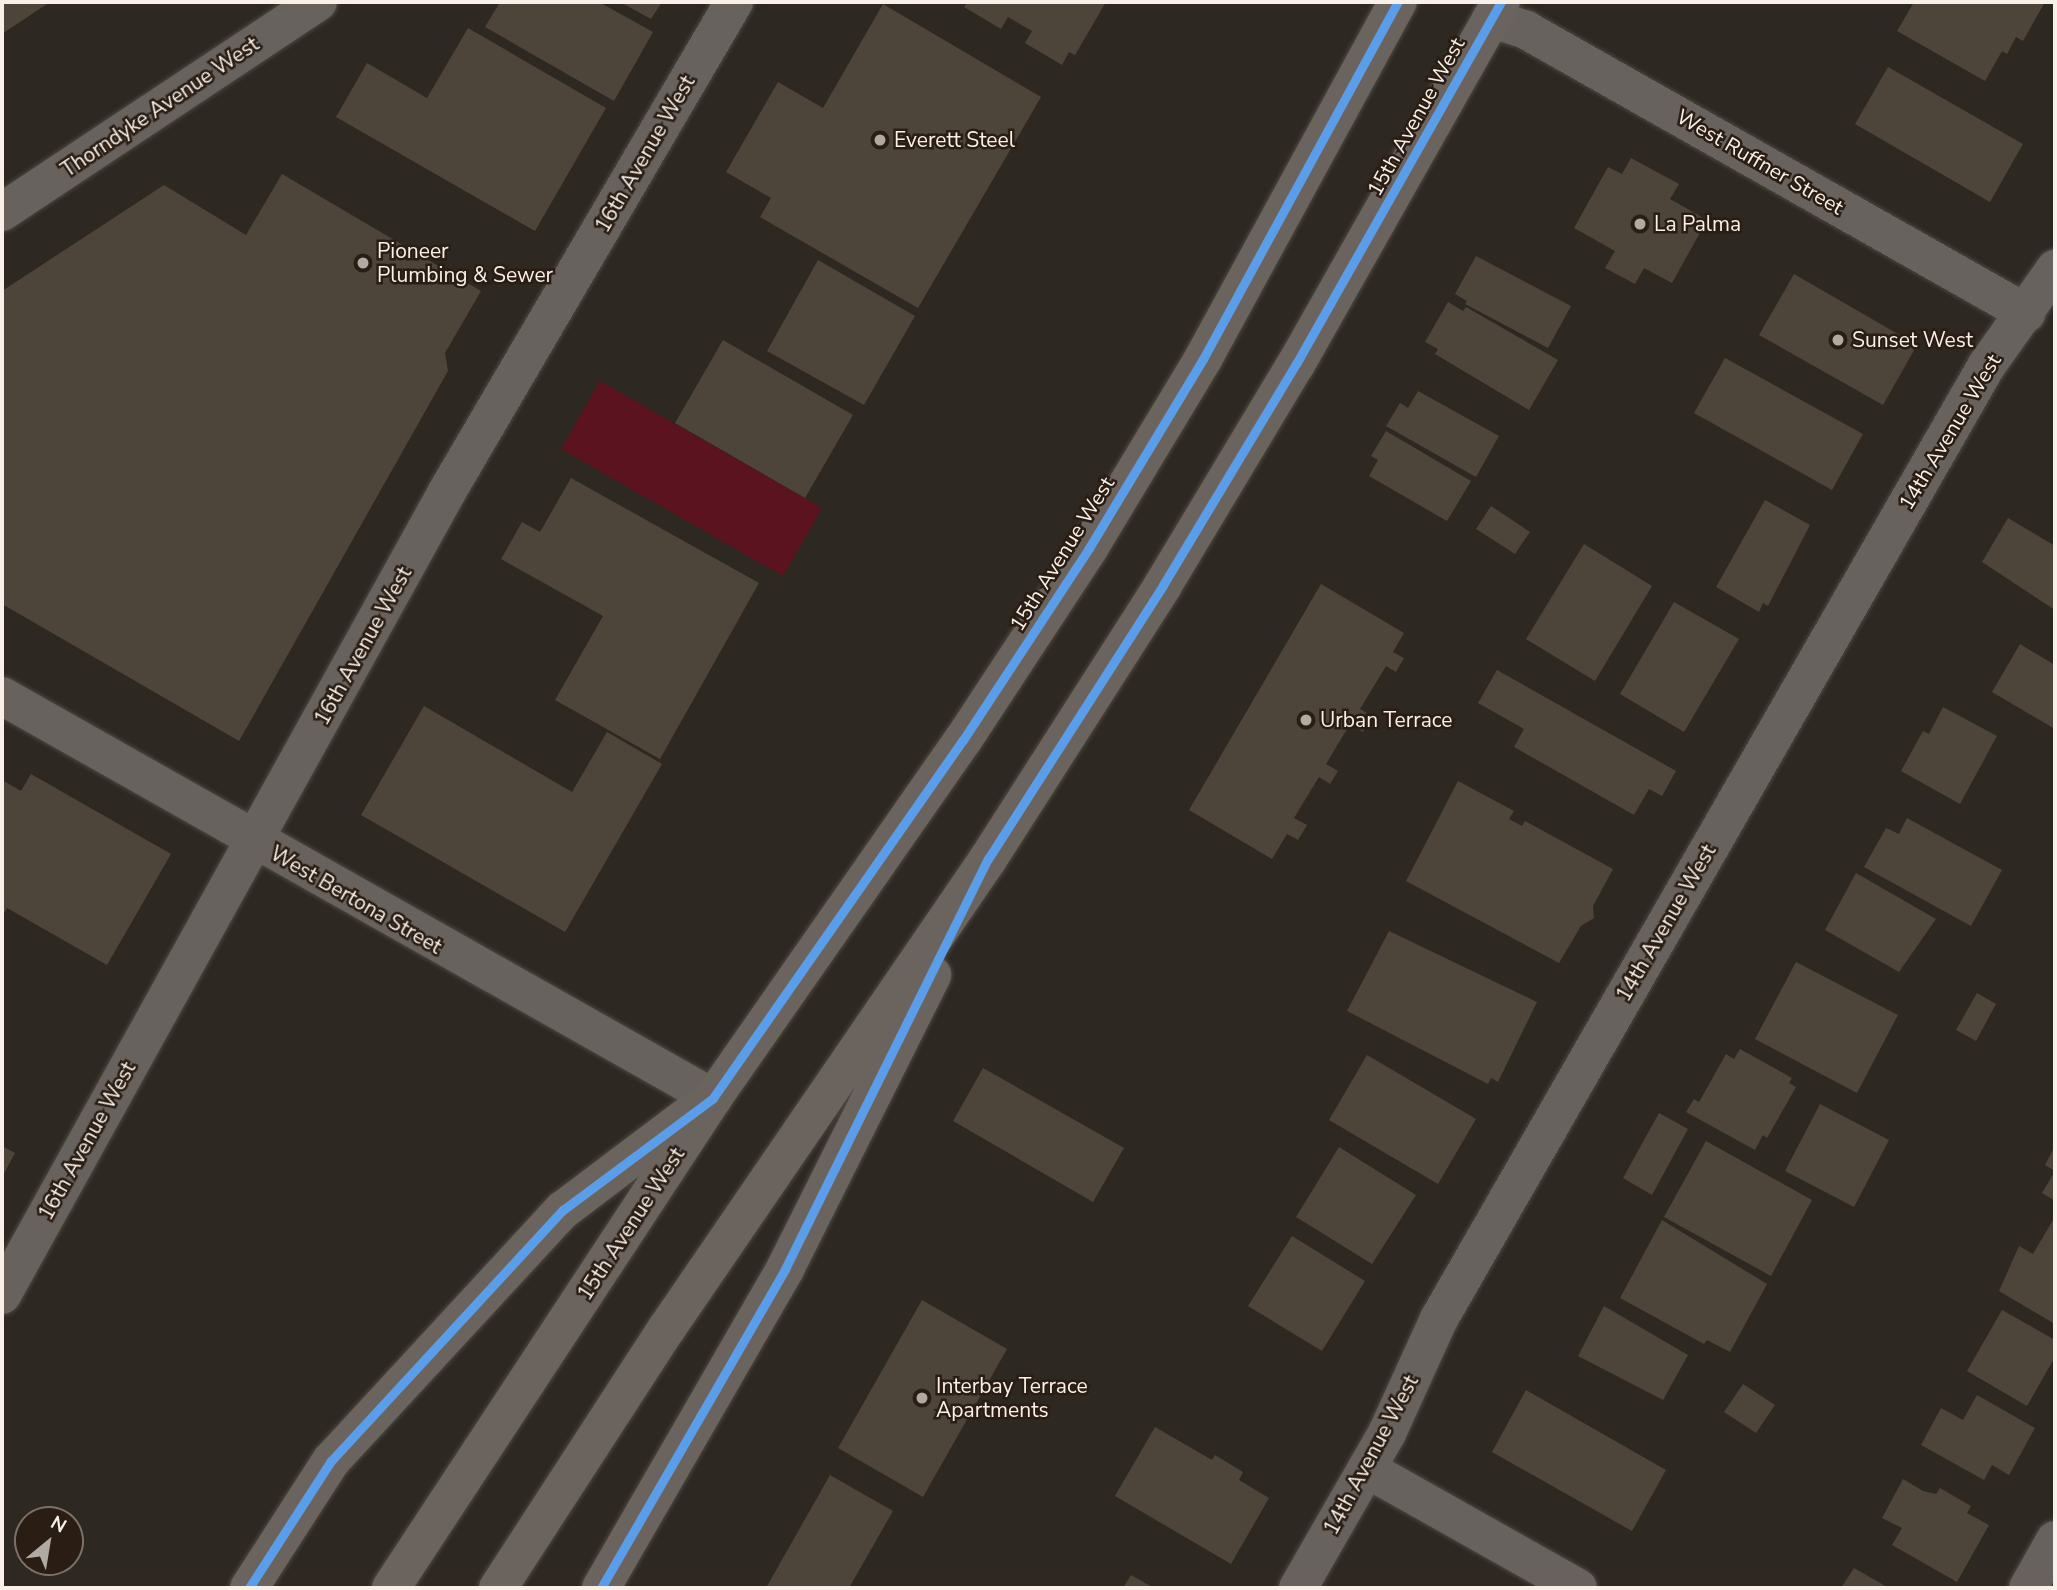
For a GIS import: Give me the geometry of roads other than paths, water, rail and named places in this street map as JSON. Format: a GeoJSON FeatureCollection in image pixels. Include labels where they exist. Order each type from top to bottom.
{"type":"FeatureCollection","features":[{"type":"Feature","properties":{"kind":"main road","name":"15th Avenue West"},"geometry":{"type":"LineString","coordinates":[[391,1588],[713,1098],[963,740],[1089,548],[1203,359],[1398,2]]}},
{"type":"Feature","properties":{"kind":"main road","name":"15th Avenue West"},"geometry":{"type":"LineString","coordinates":[[498,1588],[667,1328],[988,859],[1296,364],[1496,11]]}},
{"type":"Feature","properties":{"kind":"main road"},"geometry":{"type":"LineString","coordinates":[[601,1588],[785,1269],[988,859]]}},
{"type":"Feature","properties":{"kind":"main road"},"geometry":{"type":"LineString","coordinates":[[249,1588],[331,1461],[563,1210],[713,1098]]}},
{"type":"Feature","properties":{"kind":"street","name":"Thorndyke Avenue West"},"geometry":{"type":"LineString","coordinates":[[2,212],[318,2]]}},
{"type":"Feature","properties":{"kind":"street","name":"16th Avenue West"},"geometry":{"type":"LineString","coordinates":[[2,1296],[448,490],[734,2]]}},
{"type":"Feature","properties":{"kind":"street","name":"West Ruffner Street"},"geometry":{"type":"LineString","coordinates":[[1496,11],[2025,313]]}},
{"type":"Feature","properties":{"kind":"street","name":"14th Avenue West"},"geometry":{"type":"LineString","coordinates":[[1298,1588],[1367,1469],[1446,1307],[1987,365],[2055,270]]}},
{"type":"Feature","properties":{"kind":"street","name":"West Bertona Street"},"geometry":{"type":"LineString","coordinates":[[2,696],[254,842],[713,1098]]}},
{"type":"Feature","properties":{"kind":"street"},"geometry":{"type":"LineString","coordinates":[[1367,1469],[1578,1588]]}},
{"type":"Feature","properties":{"kind":"street"},"geometry":{"type":"LineString","coordinates":[[2028,1588],[2055,1540]]}},
{"type":"Feature","properties":{"kind":"place","name":"Everett Steel"},"geometry":{"type":"Point","coordinates":[880,140]}},
{"type":"Feature","properties":{"kind":"place","name":"La Palma"},"geometry":{"type":"Point","coordinates":[1640,224]}},
{"type":"Feature","properties":{"kind":"place","name":"Pioneer Plumbing & Sewer"},"geometry":{"type":"Point","coordinates":[363,263]}},
{"type":"Feature","properties":{"kind":"place","name":"Sunset West"},"geometry":{"type":"Point","coordinates":[1838,340]}},
{"type":"Feature","properties":{"kind":"place","name":"Urban Terrace"},"geometry":{"type":"Point","coordinates":[1306,720]}},
{"type":"Feature","properties":{"kind":"place","name":"Interbay Terrace Apartments"},"geometry":{"type":"Point","coordinates":[922,1398]}}]}
